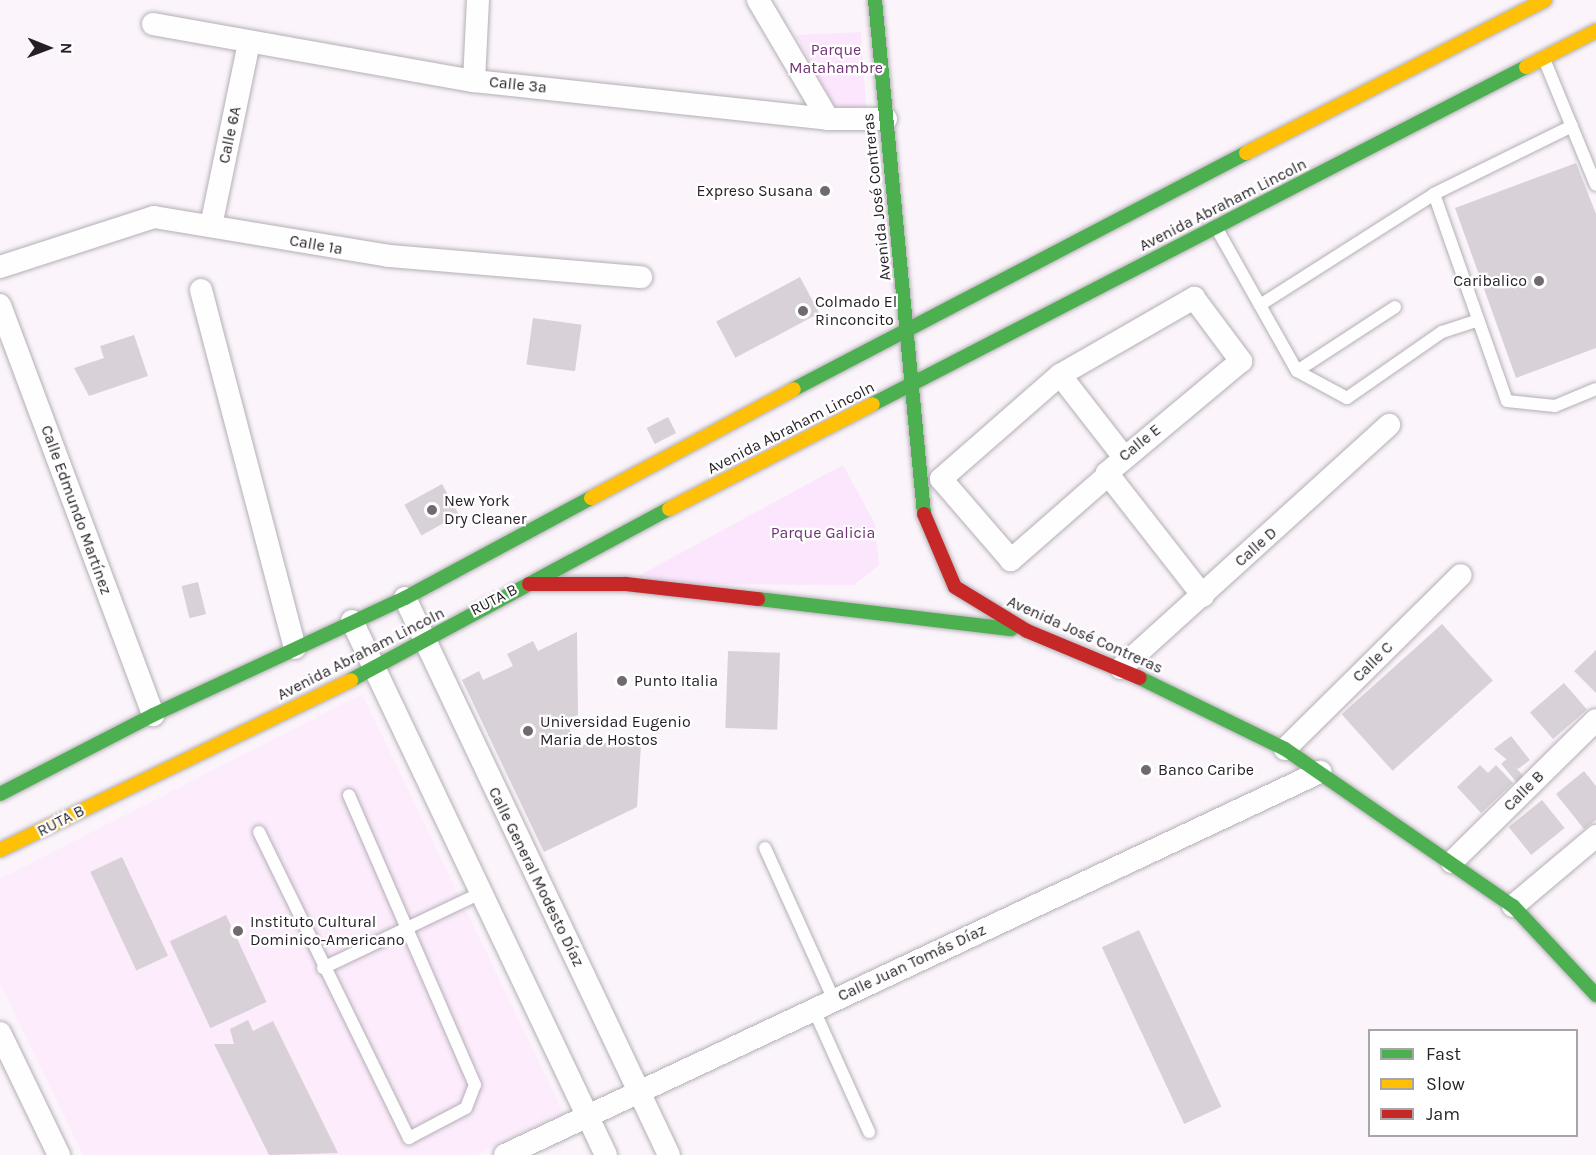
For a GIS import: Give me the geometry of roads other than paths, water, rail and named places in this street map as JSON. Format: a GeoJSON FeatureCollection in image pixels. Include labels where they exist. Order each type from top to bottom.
{"type":"FeatureCollection","features":[{"type":"Feature","properties":{"kind":"main road","name":"Avenida José Contreras"},"geometry":{"type":"LineString","coordinates":[[875,0],[907,328],[909,386],[919,504],[941,564],[955,587],[1027,631],[1121,668],[1285,749],[1513,906],[1596,995]]}},
{"type":"Feature","properties":{"kind":"main road","name":"Avenida Abraham Lincoln"},"geometry":{"type":"LineString","coordinates":[[2,788],[405,598],[907,328],[1545,0]]}},
{"type":"Feature","properties":{"kind":"main road","name":"Avenida Abraham Lincoln"},"geometry":{"type":"LineString","coordinates":[[0,851],[373,669],[525,584],[1596,31]]}},
{"type":"Feature","properties":{"kind":"main road"},"geometry":{"type":"LineString","coordinates":[[525,584],[626,584],[1027,631]]}},
{"type":"Feature","properties":{"kind":"street"},"geometry":{"type":"LineString","coordinates":[[474,81],[478,0]]}},
{"type":"Feature","properties":{"kind":"street"},"geometry":{"type":"LineString","coordinates":[[758,0],[828,119]]}},
{"type":"Feature","properties":{"kind":"street","name":"Calle 3ª"},"geometry":{"type":"LineString","coordinates":[[153,24],[249,43],[474,81],[828,119],[886,118]]}},
{"type":"Feature","properties":{"kind":"street","name":"Calle 6A"},"geometry":{"type":"LineString","coordinates":[[211,226],[249,43]]}},
{"type":"Feature","properties":{"kind":"street","name":"Calle 1ª"},"geometry":{"type":"LineString","coordinates":[[0,267],[147,218],[211,226],[389,256],[641,278]]}},
{"type":"Feature","properties":{"kind":"street"},"geometry":{"type":"LineString","coordinates":[[201,290],[295,648]]}},
{"type":"Feature","properties":{"kind":"street","name":"Calle E"},"geometry":{"type":"LineString","coordinates":[[1059,375],[1194,298],[1241,361],[1124,456],[1107,476],[1203,596]]}},
{"type":"Feature","properties":{"kind":"street","name":"Calle Edmundo Martínez"},"geometry":{"type":"LineString","coordinates":[[0,305],[153,715]]}},
{"type":"Feature","properties":{"kind":"street"},"geometry":{"type":"LineString","coordinates":[[1107,476],[1011,560],[941,479],[1059,375],[1124,456]]}},
{"type":"Feature","properties":{"kind":"street","name":"Calle D"},"geometry":{"type":"LineString","coordinates":[[1121,668],[1389,425]]}},
{"type":"Feature","properties":{"kind":"street","name":"Calle C"},"geometry":{"type":"LineString","coordinates":[[1285,749],[1461,575]]}},
{"type":"Feature","properties":{"kind":"street","name":"Calle General Modesto Díaz"},"geometry":{"type":"LineString","coordinates":[[405,598],[669,1155]]}},
{"type":"Feature","properties":{"kind":"street"},"geometry":{"type":"LineString","coordinates":[[352,621],[606,1155]]}},
{"type":"Feature","properties":{"kind":"street","name":"Calle B"},"geometry":{"type":"LineString","coordinates":[[1452,862],[1596,720]]}},
{"type":"Feature","properties":{"kind":"street","name":"Calle Juan Tomás Díaz"},"geometry":{"type":"LineString","coordinates":[[505,1155],[639,1090],[1320,772]]}},
{"type":"Feature","properties":{"kind":"street"},"geometry":{"type":"LineString","coordinates":[[1513,906],[1596,836]]}},
{"type":"Feature","properties":{"kind":"street"},"geometry":{"type":"LineString","coordinates":[[0,1033],[59,1155]]}},
{"type":"Feature","properties":{"kind":"lane"},"geometry":{"type":"LineString","coordinates":[[1543,58],[1596,185]]}},
{"type":"Feature","properties":{"kind":"lane"},"geometry":{"type":"LineString","coordinates":[[1260,305],[1434,194],[1572,126]]}},
{"type":"Feature","properties":{"kind":"lane"},"geometry":{"type":"LineString","coordinates":[[1434,194],[1507,401],[1555,406],[1596,389]]}},
{"type":"Feature","properties":{"kind":"lane"},"geometry":{"type":"LineString","coordinates":[[1216,227],[1297,371],[1347,398],[1442,332],[1478,320]]}},
{"type":"Feature","properties":{"kind":"lane"},"geometry":{"type":"LineString","coordinates":[[1297,371],[1395,307]]}},
{"type":"Feature","properties":{"kind":"lane","name":"RUTA B"},"geometry":{"type":"LineString","coordinates":[[0,851],[525,584]]}},
{"type":"Feature","properties":{"kind":"lane"},"geometry":{"type":"LineString","coordinates":[[259,832],[323,968],[409,1138],[466,1108],[475,1085],[349,795]]}},
{"type":"Feature","properties":{"kind":"lane"},"geometry":{"type":"LineString","coordinates":[[765,848],[869,1132]]}},
{"type":"Feature","properties":{"kind":"lane"},"geometry":{"type":"LineString","coordinates":[[323,968],[481,893]]}},
{"type":"Feature","properties":{"kind":"place","name":"Expreso Susana"},"geometry":{"type":"Point","coordinates":[825,191]}},
{"type":"Feature","properties":{"kind":"place","name":"Caribalico"},"geometry":{"type":"Point","coordinates":[1539,281]}},
{"type":"Feature","properties":{"kind":"place","name":"Colmado El Rinconcito"},"geometry":{"type":"Point","coordinates":[803,311]}},
{"type":"Feature","properties":{"kind":"place","name":"New York Dry Cleaner"},"geometry":{"type":"Point","coordinates":[432,510]}},
{"type":"Feature","properties":{"kind":"place","name":"Punto Italia"},"geometry":{"type":"Point","coordinates":[622,681]}},
{"type":"Feature","properties":{"kind":"place","name":"Universidad Eugenio Maria de Hostos"},"geometry":{"type":"Point","coordinates":[528,731]}},
{"type":"Feature","properties":{"kind":"place","name":"Banco Caribe"},"geometry":{"type":"Point","coordinates":[1146,770]}},
{"type":"Feature","properties":{"kind":"place","name":"Instituto Cultural Dominico-Americano"},"geometry":{"type":"Point","coordinates":[238,931]}},
{"type":"Feature","properties":{"kind":"park label","name":"Parque Matahambre"},"geometry":{"type":"Point","coordinates":[836,59]}},
{"type":"Feature","properties":{"kind":"park label","name":"Parque Galicia"},"geometry":{"type":"Point","coordinates":[823,533]}}]}
